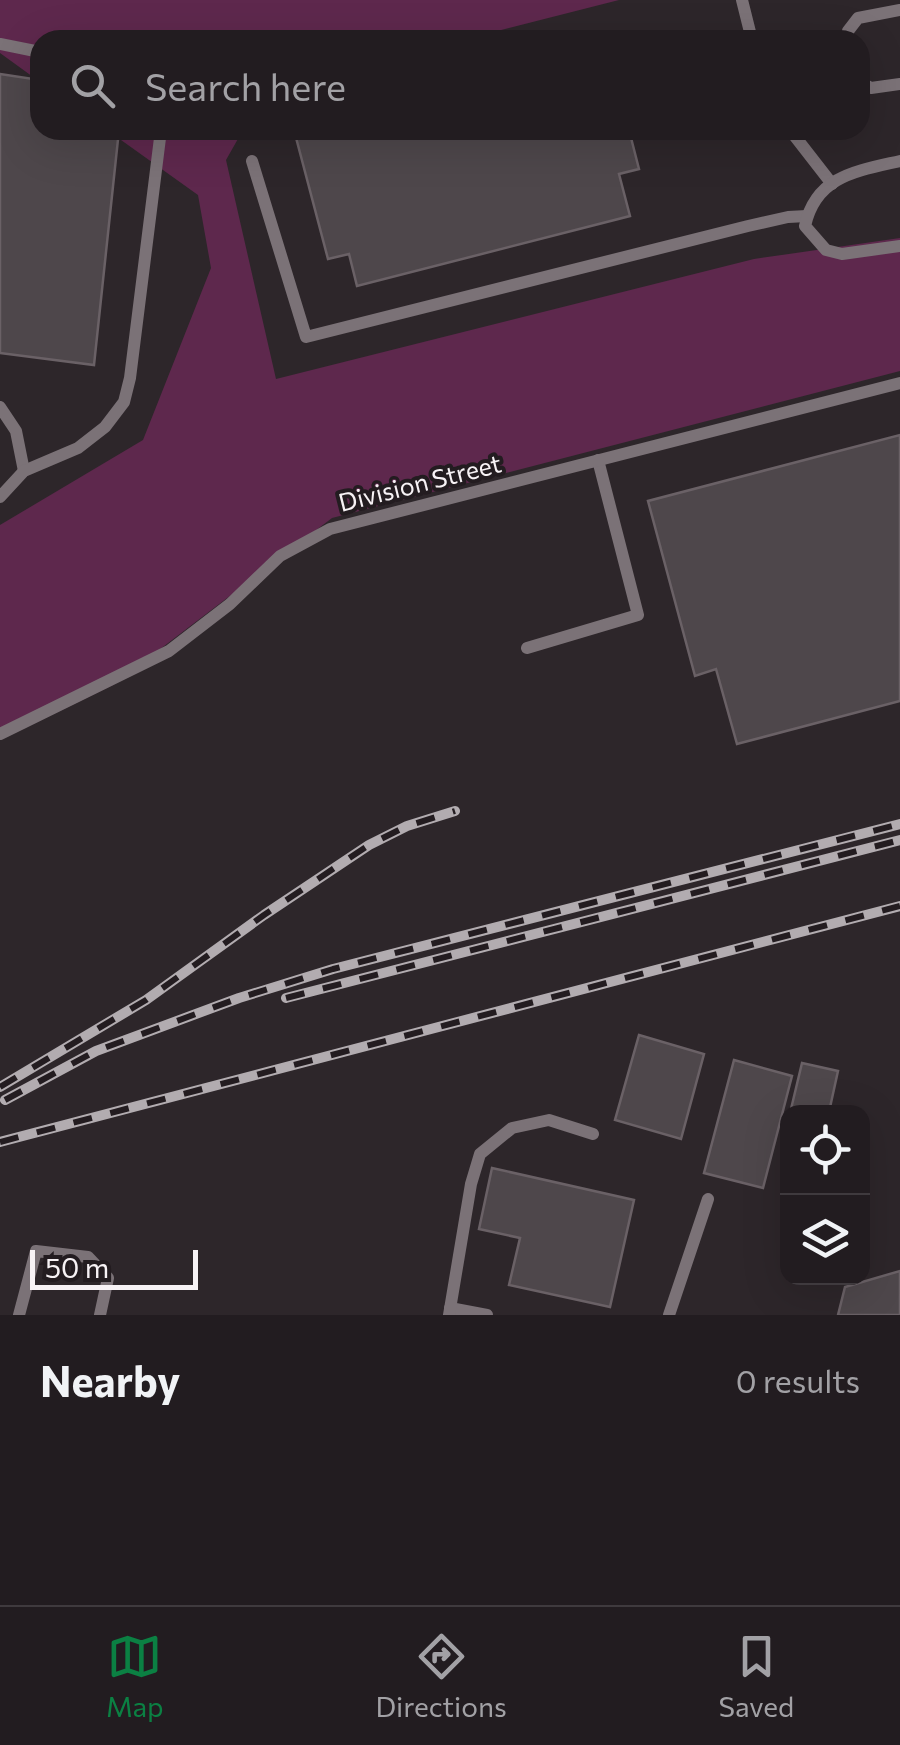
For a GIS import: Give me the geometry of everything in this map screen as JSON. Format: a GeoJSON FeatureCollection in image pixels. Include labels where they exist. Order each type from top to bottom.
{"type":"FeatureCollection","features":[{"type":"Feature","properties":{"kind":"lane"},"geometry":{"type":"LineString","coordinates":[[742,0],[750,30]]}},
{"type":"Feature","properties":{"kind":"lane"},"geometry":{"type":"LineString","coordinates":[[849,30],[858,18],[900,10]]}},
{"type":"Feature","properties":{"kind":"lane"},"geometry":{"type":"LineString","coordinates":[[0,44],[30,50]]}},
{"type":"Feature","properties":{"kind":"lane"},"geometry":{"type":"LineString","coordinates":[[870,87],[900,84]]}},
{"type":"Feature","properties":{"kind":"lane"},"geometry":{"type":"LineString","coordinates":[[0,497],[24,470],[78,448],[105,427],[124,402],[160,140]]}},
{"type":"Feature","properties":{"kind":"lane"},"geometry":{"type":"LineString","coordinates":[[798,140],[832,184]]}},
{"type":"Feature","properties":{"kind":"lane"},"geometry":{"type":"LineString","coordinates":[[900,161],[849,172],[810,205],[805,226],[826,250],[842,254],[900,246]]}},
{"type":"Feature","properties":{"kind":"lane"},"geometry":{"type":"LineString","coordinates":[[252,162],[306,338],[761,223],[807,216]]}},
{"type":"Feature","properties":{"kind":"lane","name":"Division Street"},"geometry":{"type":"LineString","coordinates":[[0,734],[169,652],[230,604],[280,556],[330,529],[900,382]]}},
{"type":"Feature","properties":{"kind":"lane"},"geometry":{"type":"LineString","coordinates":[[0,406],[16,430],[24,470]]}},
{"type":"Feature","properties":{"kind":"lane"},"geometry":{"type":"LineString","coordinates":[[527,648],[638,615],[598,460]]}},
{"type":"Feature","properties":{"kind":"lane"},"geometry":{"type":"LineString","coordinates":[[487,1315],[449,1311],[471,1184],[480,1154],[512,1128],[549,1120],[594,1134]]}},
{"type":"Feature","properties":{"kind":"lane"},"geometry":{"type":"LineString","coordinates":[[668,1315],[708,1200]]}},
{"type":"Feature","properties":{"kind":"lane"},"geometry":{"type":"LineString","coordinates":[[19,1315],[36,1251],[88,1257],[108,1278],[100,1315]]}},
{"type":"Feature","properties":{"kind":"shaded area"},"geometry":{"type":"Polygon","coordinates":[[[0,0],[619,0],[501,30],[30,30],[30,75],[0,53],[0,0]]]}},
{"type":"Feature","properties":{"kind":"shaded area"},"geometry":{"type":"Polygon","coordinates":[[[121,140],[237,140],[226,160],[276,379],[754,259],[900,238],[900,371],[332,518],[113,685],[0,740],[0,525],[143,440],[211,268],[198,195],[121,140]]]}},
{"type":"Feature","properties":{"kind":"building"},"geometry":{"type":"Polygon","coordinates":[[[0,74],[30,78],[30,140],[118,140],[94,365],[0,353],[0,74]]]}},
{"type":"Feature","properties":{"kind":"building"},"geometry":{"type":"Polygon","coordinates":[[[297,140],[632,140],[639,169],[619,174],[630,216],[357,286],[349,254],[328,259],[297,140]]]}},
{"type":"Feature","properties":{"kind":"building"},"geometry":{"type":"Polygon","coordinates":[[[900,435],[900,701],[737,744],[716,669],[695,676],[648,501],[900,435]]]}},
{"type":"Feature","properties":{"kind":"building"},"geometry":{"type":"Polygon","coordinates":[[[639,1035],[704,1054],[681,1139],[615,1120],[639,1035]]]}},
{"type":"Feature","properties":{"kind":"building"},"geometry":{"type":"Polygon","coordinates":[[[734,1060],[792,1076],[784,1105],[780,1105],[780,1122],[763,1188],[704,1173],[734,1060]]]}},
{"type":"Feature","properties":{"kind":"building"},"geometry":{"type":"Polygon","coordinates":[[[802,1063],[838,1071],[831,1105],[792,1105],[802,1063]]]}},
{"type":"Feature","properties":{"kind":"building"},"geometry":{"type":"Polygon","coordinates":[[[492,1168],[634,1200],[610,1307],[509,1285],[520,1238],[479,1229],[492,1168]]]}},
{"type":"Feature","properties":{"kind":"building"},"geometry":{"type":"Polygon","coordinates":[[[900,1271],[900,1315],[838,1315],[845,1287],[870,1285],[870,1280],[900,1271]]]}},
{"type":"Feature","properties":{"kind":"railway"},"geometry":{"type":"LineString","coordinates":[[0,1087],[146,1000],[369,845],[407,826],[455,811]]}},
{"type":"Feature","properties":{"kind":"railway"},"geometry":{"type":"LineString","coordinates":[[5,1100],[96,1051],[239,998],[333,969],[900,824]]}},
{"type":"Feature","properties":{"kind":"railway"},"geometry":{"type":"LineString","coordinates":[[286,998],[900,840]]}},
{"type":"Feature","properties":{"kind":"railway"},"geometry":{"type":"LineString","coordinates":[[0,1142],[900,906]]}}]}
